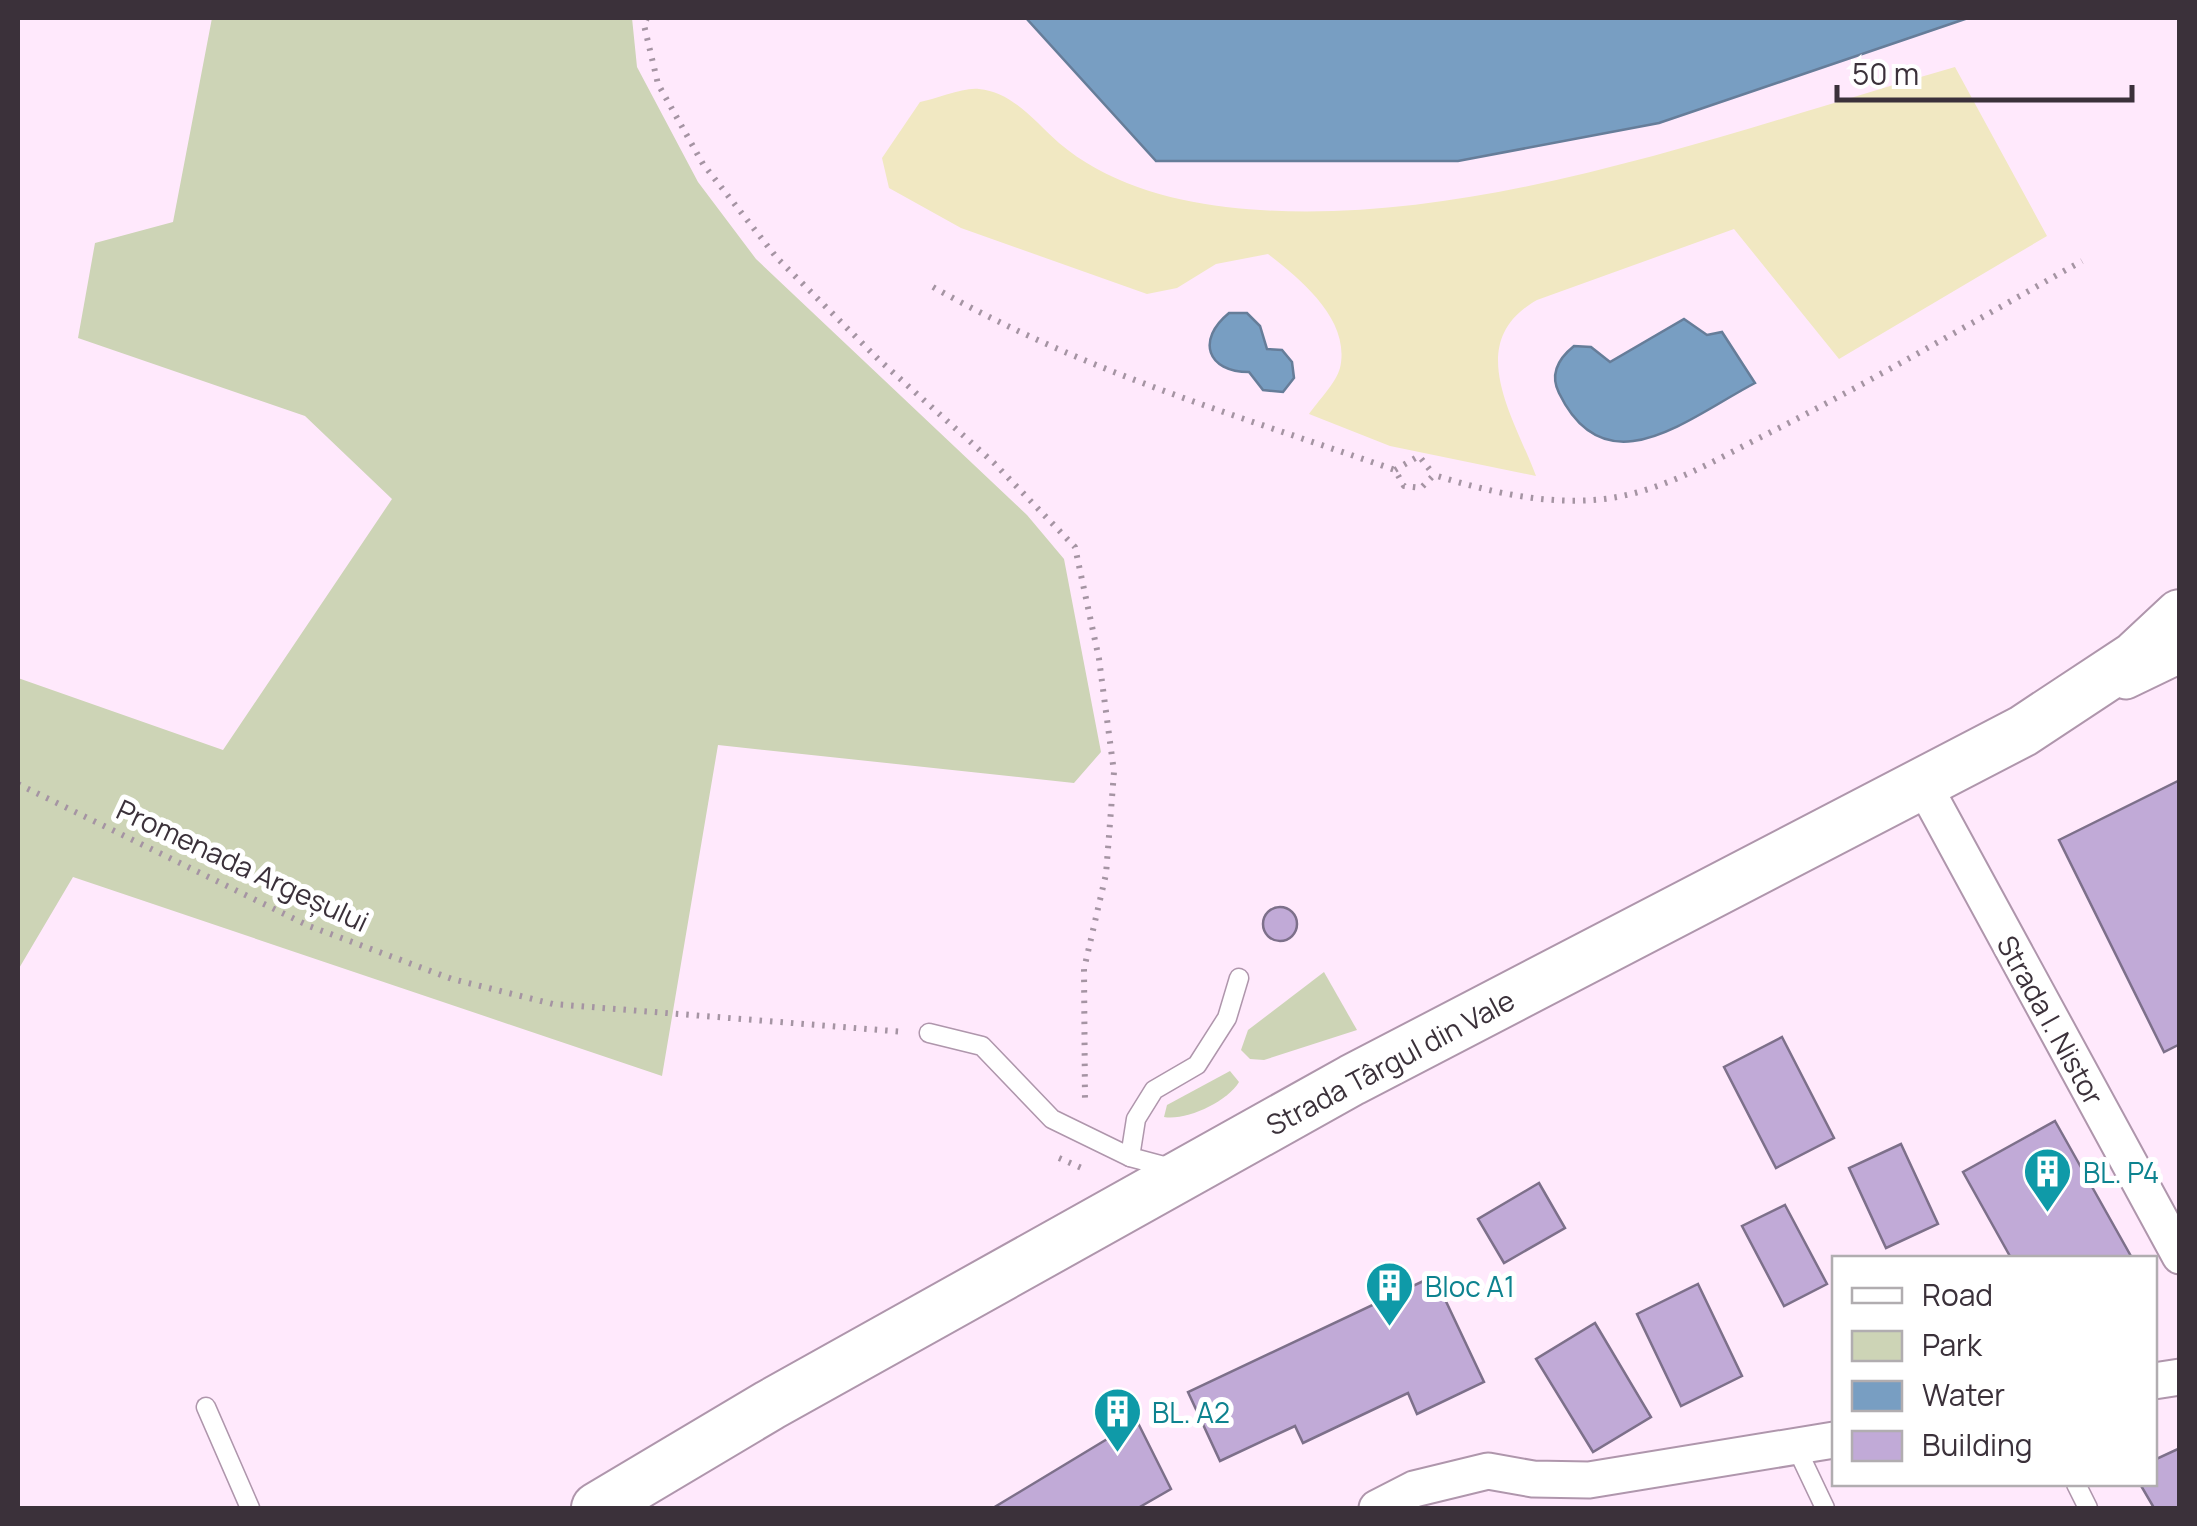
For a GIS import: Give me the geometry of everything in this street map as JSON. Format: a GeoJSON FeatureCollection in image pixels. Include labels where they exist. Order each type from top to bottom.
{"type":"FeatureCollection","features":[{"type":"Feature","properties":{"kind":"street","name":"Strada Târgul din Vale"},"geometry":{"type":"LineString","coordinates":[[597,1508],[770,1405],[1185,1172],[2024,731],[2135,657],[2180,615]]}},
{"type":"Feature","properties":{"kind":"street"},"geometry":{"type":"LineString","coordinates":[[2024,731],[2180,655]]}},
{"type":"Feature","properties":{"kind":"street","name":"Strada I. Nistor"},"geometry":{"type":"LineString","coordinates":[[1923,784],[2180,1256]]}},
{"type":"Feature","properties":{"kind":"street"},"geometry":{"type":"LineString","coordinates":[[1377,1508],[1414,1489],[1488,1471],[1533,1479],[1589,1480],[1832,1440]]}},
{"type":"Feature","properties":{"kind":"lane"},"geometry":{"type":"LineString","coordinates":[[1130,1157],[1136,1119],[1154,1090],[1198,1065],[1227,1018],[1239,978]]}},
{"type":"Feature","properties":{"kind":"lane"},"geometry":{"type":"LineString","coordinates":[[929,1034],[982,1046],[1052,1119],[1130,1157],[1185,1172]]}},
{"type":"Feature","properties":{"kind":"lane"},"geometry":{"type":"LineString","coordinates":[[206,1407],[250,1508]]}},
{"type":"Feature","properties":{"kind":"lane"},"geometry":{"type":"LineString","coordinates":[[1796,1447],[1825,1508]]}},
{"type":"Feature","properties":{"kind":"path"},"geometry":{"type":"LineString","coordinates":[[647,18],[644,24],[658,84],[703,164],[777,258],[878,359],[994,463],[1074,547],[1099,659],[1114,772],[1106,874],[1084,969],[1086,1136]]}},
{"type":"Feature","properties":{"kind":"path"},"geometry":{"type":"LineString","coordinates":[[1395,470],[1419,456],[1434,475],[1490,492],[1574,500],[1622,496],[1688,474],[2082,262]]}},
{"type":"Feature","properties":{"kind":"path"},"geometry":{"type":"LineString","coordinates":[[933,287],[1012,331],[1144,387],[1395,470],[1404,486],[1421,488],[1434,475]]}},
{"type":"Feature","properties":{"kind":"path","name":"Promenada Argeșului"},"geometry":{"type":"LineString","coordinates":[[18,784],[310,926],[452,979],[553,1004],[929,1034]]}},
{"type":"Feature","properties":{"kind":"green space"},"geometry":{"type":"Polygon","coordinates":[[[212,18],[632,18],[637,67],[698,182],[756,259],[1027,515],[1064,559],[1101,752],[1074,783],[718,745],[662,1076],[73,877],[18,970],[18,678],[223,750],[392,499],[305,416],[78,338],[95,243],[173,222],[212,18]]]}},
{"type":"Feature","properties":{"kind":"green space"},"geometry":{"type":"Polygon","coordinates":[[[1324,972],[1357,1030],[1264,1060],[1250,1059],[1241,1050],[1248,1030],[1324,972]]]}},
{"type":"Feature","properties":{"kind":"green space"},"geometry":{"type":"Polygon","coordinates":[[[1230,1071],[1239,1082],[1216,1103],[1194,1113],[1164,1117],[1167,1105],[1230,1071]]]}},
{"type":"Feature","properties":{"kind":"sand"},"geometry":{"type":"Polygon","coordinates":[[[1955,67],[2047,236],[1839,359],[1734,229],[1537,300],[1515,317],[1502,337],[1498,358],[1507,405],[1536,476],[1390,446],[1309,414],[1338,374],[1338,334],[1331,318],[1308,289],[1268,254],[1216,264],[1177,288],[1147,294],[961,228],[889,188],[882,158],[920,102],[979,89],[1013,102],[1077,157],[1116,179],[1181,200],[1226,207],[1316,211],[1408,206],[1594,171],[1955,67]]]}},
{"type":"Feature","properties":{"kind":"water"},"geometry":{"type":"Polygon","coordinates":[[[1026,18],[1968,18],[1659,123],[1458,161],[1156,161],[1026,18]]]}},
{"type":"Feature","properties":{"kind":"water"},"geometry":{"type":"Polygon","coordinates":[[[1229,313],[1247,313],[1260,326],[1267,349],[1282,350],[1292,362],[1294,378],[1283,392],[1263,390],[1249,372],[1224,367],[1211,353],[1212,334],[1229,313]]]}},
{"type":"Feature","properties":{"kind":"water"},"geometry":{"type":"Polygon","coordinates":[[[1684,319],[1707,335],[1722,332],[1755,383],[1650,438],[1624,442],[1600,437],[1578,422],[1559,393],[1555,379],[1557,366],[1574,346],[1591,347],[1610,362],[1684,319]]]}},
{"type":"Feature","properties":{"kind":"building"},"geometry":{"type":"Polygon","coordinates":[[[2180,780],[2180,1044],[2164,1052],[2059,840],[2180,780]]]}},
{"type":"Feature","properties":{"kind":"building"},"geometry":{"type":"Polygon","coordinates":[[[1280,907],[1292,912],[1297,924],[1292,936],[1280,941],[1268,936],[1263,924],[1268,912],[1280,907]]]}},
{"type":"Feature","properties":{"kind":"building"},"geometry":{"type":"Polygon","coordinates":[[[1782,1037],[1834,1138],[1776,1168],[1724,1067],[1782,1037]]]}},
{"type":"Feature","properties":{"kind":"building","name":"BL. P4"},"geometry":{"type":"Polygon","coordinates":[[[2055,1121],[2131,1256],[2010,1256],[1963,1172],[2055,1121]]]}},
{"type":"Feature","properties":{"kind":"building"},"geometry":{"type":"Polygon","coordinates":[[[1901,1144],[1938,1224],[1886,1248],[1849,1168],[1901,1144]]]}},
{"type":"Feature","properties":{"kind":"building"},"geometry":{"type":"Polygon","coordinates":[[[1539,1183],[1565,1228],[1504,1263],[1478,1219],[1539,1183]]]}},
{"type":"Feature","properties":{"kind":"building"},"geometry":{"type":"Polygon","coordinates":[[[1785,1205],[1827,1284],[1784,1306],[1742,1226],[1785,1205]]]}},
{"type":"Feature","properties":{"kind":"building","name":"Bloc A1"},"geometry":{"type":"Polygon","coordinates":[[[1434,1276],[1484,1382],[1417,1414],[1408,1393],[1303,1443],[1295,1426],[1220,1461],[1188,1392],[1434,1276]]]}},
{"type":"Feature","properties":{"kind":"building"},"geometry":{"type":"Polygon","coordinates":[[[1698,1284],[1742,1376],[1681,1406],[1637,1314],[1698,1284]]]}},
{"type":"Feature","properties":{"kind":"building"},"geometry":{"type":"Polygon","coordinates":[[[1595,1323],[1651,1417],[1593,1452],[1536,1359],[1595,1323]]]}},
{"type":"Feature","properties":{"kind":"building","name":"BL. A2"},"geometry":{"type":"Polygon","coordinates":[[[1137,1421],[1171,1489],[1138,1508],[993,1508],[1137,1421]]]}},
{"type":"Feature","properties":{"kind":"building"},"geometry":{"type":"Polygon","coordinates":[[[2180,1448],[2180,1508],[2154,1508],[2141,1486],[2157,1486],[2157,1459],[2180,1448]]]}},
{"type":"Feature","properties":{"kind":"place","name":"BL. P4"},"geometry":{"type":"Point","coordinates":[2048,1214]}},
{"type":"Feature","properties":{"kind":"place","name":"Bloc A1"},"geometry":{"type":"Point","coordinates":[1390,1328]}},
{"type":"Feature","properties":{"kind":"place","name":"BL. A2"},"geometry":{"type":"Point","coordinates":[1117,1454]}}]}
